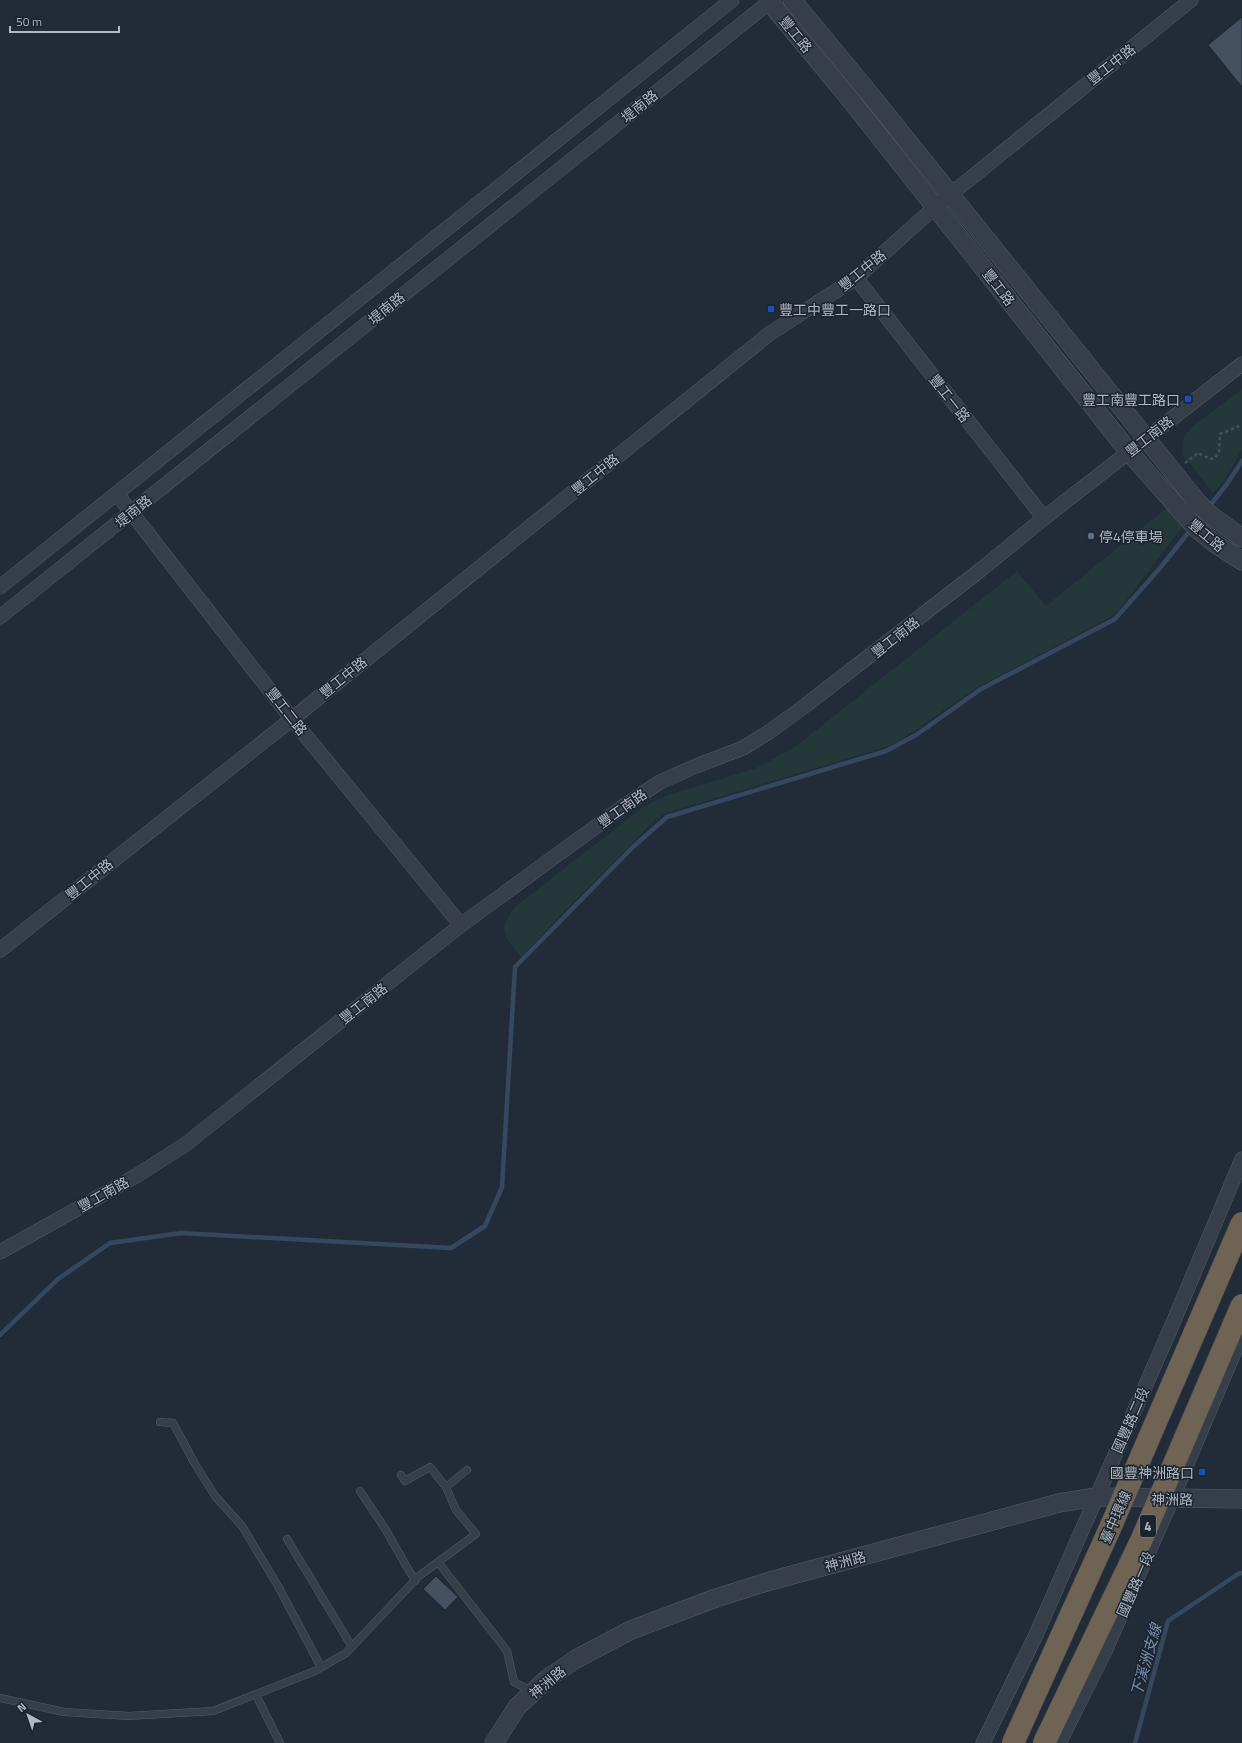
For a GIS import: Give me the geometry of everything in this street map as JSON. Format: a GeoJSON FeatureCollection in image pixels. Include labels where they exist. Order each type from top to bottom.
{"type":"FeatureCollection","features":[{"type":"Feature","properties":{"kind":"highway","name":"臺中環線"},"geometry":{"type":"LineString","coordinates":[[1013,1743],[1111,1526],[1242,1223]]}},
{"type":"Feature","properties":{"kind":"highway","name":"4"},"geometry":{"type":"LineString","coordinates":[[1044,1743],[1141,1541],[1242,1305]]}},
{"type":"Feature","properties":{"kind":"street","name":"堤南路"},"geometry":{"type":"LineString","coordinates":[[0,587],[732,0]]}},
{"type":"Feature","properties":{"kind":"street","name":"豐工路"},"geometry":{"type":"LineString","coordinates":[[792,0],[1173,473],[1204,509],[1242,538]]}},
{"type":"Feature","properties":{"kind":"street","name":"豐工中路"},"geometry":{"type":"LineString","coordinates":[[0,950],[292,719],[769,334],[856,278],[935,207],[1191,0]]}},
{"type":"Feature","properties":{"kind":"street","name":"堤南路"},"geometry":{"type":"LineString","coordinates":[[0,617],[770,1]]}},
{"type":"Feature","properties":{"kind":"street","name":"豐工路"},"geometry":{"type":"LineString","coordinates":[[770,1],[849,98],[1129,452],[1191,523],[1214,543],[1242,561]]}},
{"type":"Feature","properties":{"kind":"street","name":"豐工一路"},"geometry":{"type":"LineString","coordinates":[[856,278],[1044,518]]}},
{"type":"Feature","properties":{"kind":"street","name":"豐工南路"},"geometry":{"type":"LineString","coordinates":[[0,1252],[136,1176],[186,1144],[461,925],[624,806],[660,782],[743,748],[769,732],[984,568],[1044,518],[1242,364]]}},
{"type":"Feature","properties":{"kind":"street","name":"豐工二路"},"geometry":{"type":"LineString","coordinates":[[117,494],[292,719],[461,925]]}},
{"type":"Feature","properties":{"kind":"street","name":"國豐路二段"},"geometry":{"type":"LineString","coordinates":[[983,1743],[1035,1637],[1242,1159]]}},
{"type":"Feature","properties":{"kind":"street","name":"國豐路一段"},"geometry":{"type":"LineString","coordinates":[[1059,1743],[1105,1651],[1172,1499],[1242,1334]]}},
{"type":"Feature","properties":{"kind":"street","name":"神洲路"},"geometry":{"type":"LineString","coordinates":[[494,1743],[516,1707],[548,1678],[576,1659],[631,1630],[716,1598],[770,1581],[1059,1503],[1096,1497],[1242,1499]]}},
{"type":"Feature","properties":{"kind":"lane"},"geometry":{"type":"LineString","coordinates":[[160,1422],[174,1423],[195,1464],[215,1496],[242,1526],[278,1586],[321,1667]]}},
{"type":"Feature","properties":{"kind":"lane"},"geometry":{"type":"LineString","coordinates":[[0,1698],[64,1712],[129,1716],[213,1711],[256,1695],[321,1667],[346,1653],[415,1581],[476,1534],[456,1510],[446,1487],[430,1468],[405,1481],[401,1475]]}},
{"type":"Feature","properties":{"kind":"lane"},"geometry":{"type":"LineString","coordinates":[[446,1487],[467,1470]]}},
{"type":"Feature","properties":{"kind":"lane"},"geometry":{"type":"LineString","coordinates":[[360,1491],[384,1527],[415,1581]]}},
{"type":"Feature","properties":{"kind":"lane"},"geometry":{"type":"LineString","coordinates":[[287,1539],[352,1647]]}},
{"type":"Feature","properties":{"kind":"lane"},"geometry":{"type":"LineString","coordinates":[[438,1562],[507,1651],[514,1682],[533,1692]]}},
{"type":"Feature","properties":{"kind":"lane"},"geometry":{"type":"LineString","coordinates":[[256,1695],[280,1743]]}},
{"type":"Feature","properties":{"kind":"path"},"geometry":{"type":"LineString","coordinates":[[1173,473],[1198,453],[1210,459],[1215,458],[1219,452],[1220,434],[1242,425]]}},
{"type":"Feature","properties":{"kind":"green space"},"geometry":{"type":"Polygon","coordinates":[[[1242,389],[1242,450],[1224,480],[1213,493],[1182,454],[1184,437],[1193,426],[1242,389]]]}},
{"type":"Feature","properties":{"kind":"green space"},"geometry":{"type":"Polygon","coordinates":[[[1168,507],[1183,526],[1117,612],[1107,619],[976,688],[901,740],[886,747],[666,813],[656,819],[529,948],[523,959],[508,941],[505,929],[506,923],[509,915],[515,907],[642,808],[662,797],[757,768],[796,746],[1017,571],[1046,606],[1168,507]]]}},
{"type":"Feature","properties":{"kind":"building"},"geometry":{"type":"Polygon","coordinates":[[[1242,17],[1242,87],[1208,45],[1242,17]]]}},
{"type":"Feature","properties":{"kind":"building"},"geometry":{"type":"Polygon","coordinates":[[[436,1576],[458,1597],[445,1610],[423,1589],[436,1576]]]}},
{"type":"Feature","properties":{"kind":"waterway"},"geometry":{"type":"LineString","coordinates":[[1208,508],[1227,484],[1242,461]]}},
{"type":"Feature","properties":{"kind":"waterway"},"geometry":{"type":"LineString","coordinates":[[0,1335],[58,1279],[110,1243],[181,1233],[451,1248],[485,1226],[502,1187],[515,967],[633,847],[667,817],[886,751],[916,735],[981,689],[1115,619],[1160,568],[1192,528]]}},
{"type":"Feature","properties":{"kind":"waterway","name":"下溪洲支線"},"geometry":{"type":"LineString","coordinates":[[1135,1743],[1168,1621],[1238,1574],[1242,1573]]}},
{"type":"Feature","properties":{"kind":"place","name":"豐工中豐工一路口"},"geometry":{"type":"Point","coordinates":[771,309]}},
{"type":"Feature","properties":{"kind":"place","name":"豐工南豐工路口"},"geometry":{"type":"Point","coordinates":[1188,399]}},
{"type":"Feature","properties":{"kind":"place","name":"停4停車場"},"geometry":{"type":"Point","coordinates":[1091,536]}},
{"type":"Feature","properties":{"kind":"place","name":"國豐神洲路口"},"geometry":{"type":"Point","coordinates":[1202,1472]}}]}
